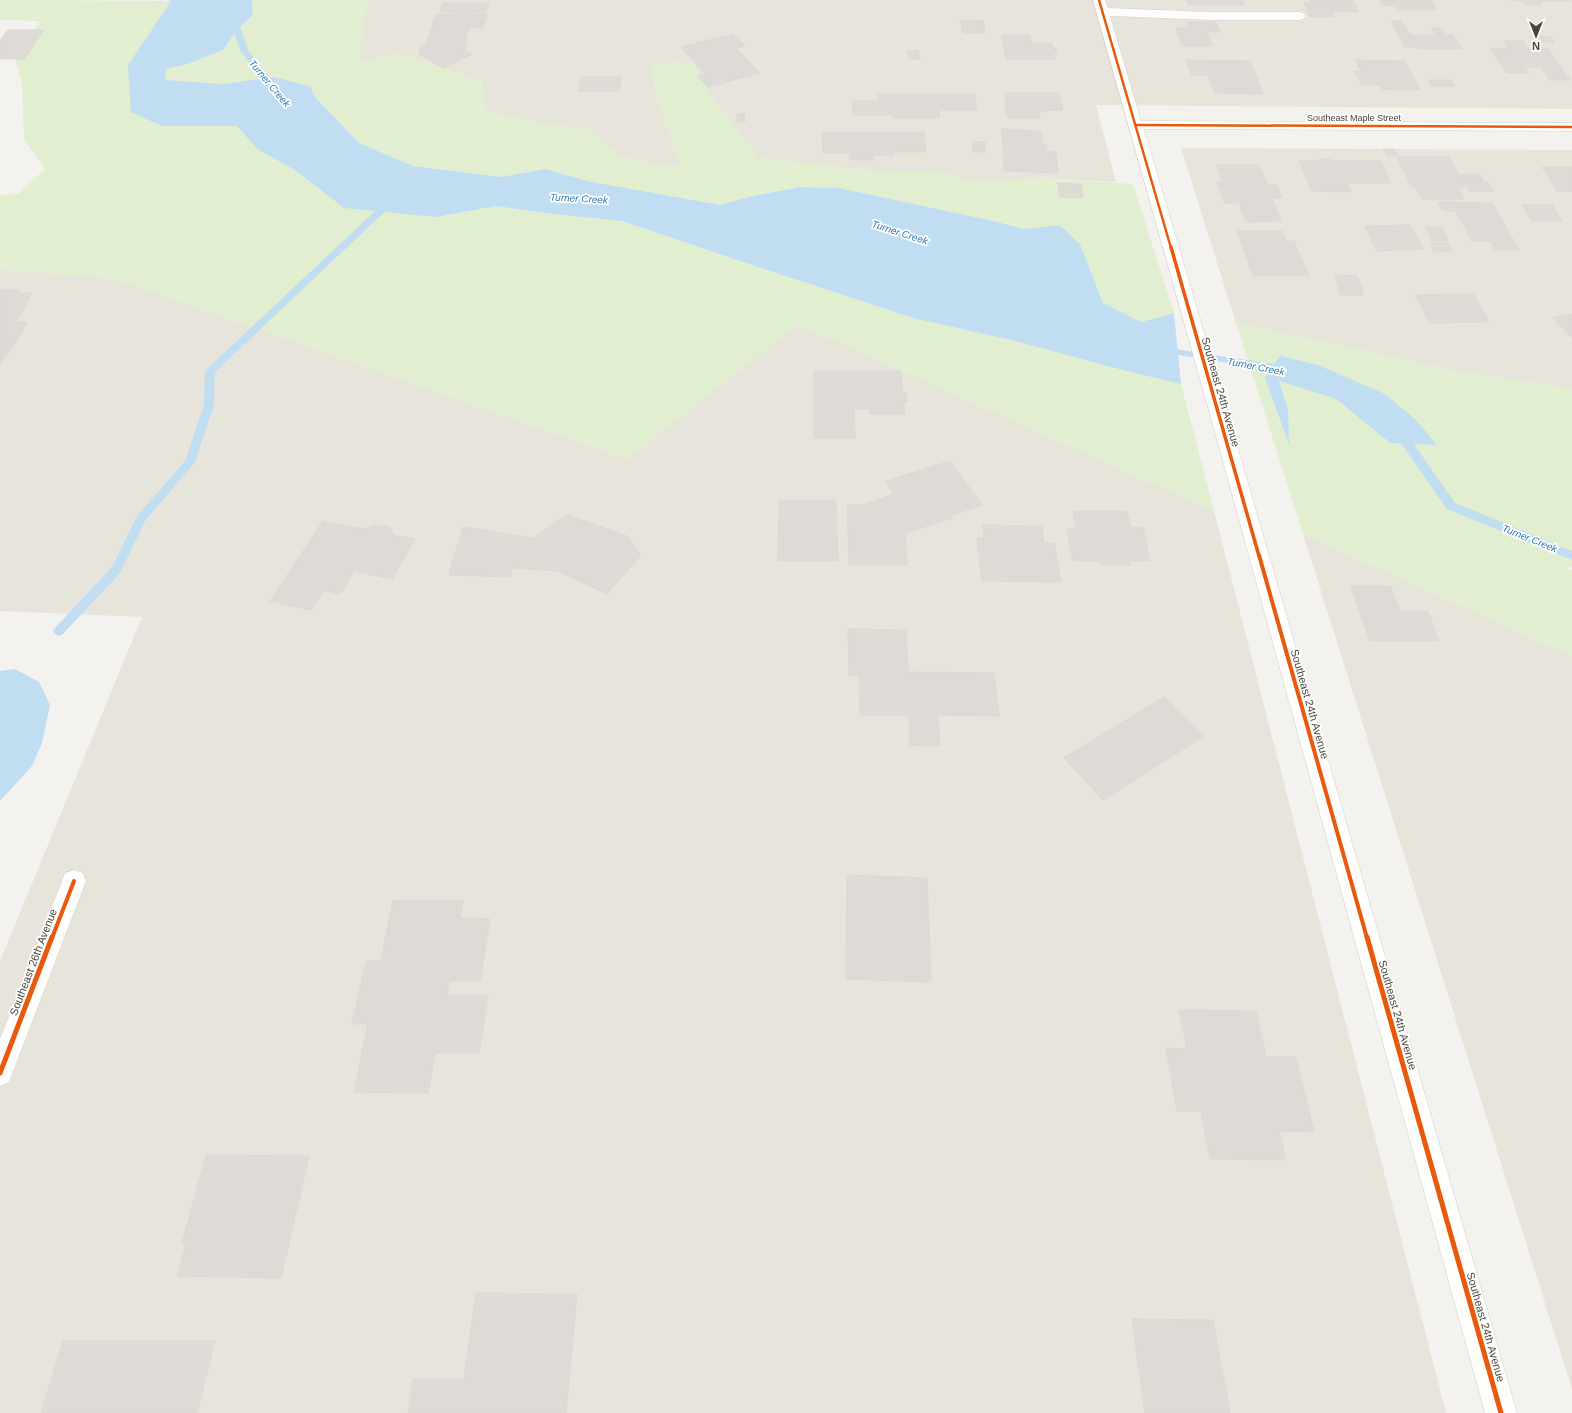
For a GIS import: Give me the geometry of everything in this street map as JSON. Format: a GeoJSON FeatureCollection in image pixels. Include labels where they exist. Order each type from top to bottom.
{"type":"FeatureCollection","features":[{"type":"Feature","properties":{"kind":"street"},"geometry":{"type":"LineString","coordinates":[[1101,6],[1211,16],[1300,16]]}},
{"type":"Feature","properties":{"kind":"street","name":"Southeast 24th Avenue"},"geometry":{"type":"LineString","coordinates":[[1101,6],[1217,408],[1501,1413]]}},
{"type":"Feature","properties":{"kind":"street","name":"Southeast Maple Street"},"geometry":{"type":"LineString","coordinates":[[1135,125],[1572,127]]}},
{"type":"Feature","properties":{"kind":"street","name":"Southeast 26th Avenue"},"geometry":{"type":"LineString","coordinates":[[0,1073],[74,881]]}},
{"type":"Feature","properties":{"kind":"shaded area"},"geometry":{"type":"Polygon","coordinates":[[[368,0],[1572,0],[1572,109],[1096,105],[1116,182],[1035,178],[976,183],[938,171],[890,173],[758,158],[711,96],[693,63],[651,64],[658,100],[680,166],[666,167],[620,156],[587,129],[541,124],[486,111],[481,81],[401,54],[357,62],[368,0]]]}},
{"type":"Feature","properties":{"kind":"shaded area"},"geometry":{"type":"Polygon","coordinates":[[[1181,148],[1572,150],[1572,389],[1460,372],[1236,323],[1181,148]]]}},
{"type":"Feature","properties":{"kind":"shaded area"},"geometry":{"type":"Polygon","coordinates":[[[0,269],[116,279],[627,459],[798,324],[1214,511],[1446,1413],[0,1413],[0,961],[142,617],[0,611],[0,269]]]}},
{"type":"Feature","properties":{"kind":"shaded area"},"geometry":{"type":"Polygon","coordinates":[[[1303,534],[1572,656],[1572,1389],[1303,534]]]}},
{"type":"Feature","properties":{"kind":"green space"},"geometry":{"type":"Polygon","coordinates":[[[0,0],[171,1],[128,65],[162,126],[237,126],[257,149],[295,170],[436,217],[496,206],[553,214],[622,221],[913,318],[1011,340],[1181,384],[1214,511],[798,325],[627,459],[116,279],[0,269],[0,195],[18,194],[45,169],[24,140],[22,83],[15,59],[40,21],[0,20],[0,0]]]}},
{"type":"Feature","properties":{"kind":"green space"},"geometry":{"type":"Polygon","coordinates":[[[252,0],[368,0],[358,62],[401,54],[481,81],[486,111],[541,124],[587,129],[620,156],[666,167],[680,166],[658,100],[651,64],[693,63],[711,96],[758,158],[890,173],[938,170],[976,183],[1035,178],[1133,184],[1174,313],[1141,322],[1103,303],[1080,244],[1060,225],[1022,229],[998,222],[839,188],[801,187],[753,196],[720,205],[587,181],[545,169],[501,177],[413,166],[359,143],[315,97],[310,86],[274,77],[224,84],[165,80],[166,69],[188,64],[223,50],[237,30],[253,15],[252,0]]]}},
{"type":"Feature","properties":{"kind":"green space"},"geometry":{"type":"Polygon","coordinates":[[[1236,323],[1460,372],[1572,389],[1572,567],[1565,568],[1572,570],[1572,656],[1303,534],[1236,323]],[[1265,378],[1288,443],[1288,410],[1279,381],[1336,399],[1390,443],[1437,445],[1385,394],[1265,378]]]}},
{"type":"Feature","properties":{"kind":"water"},"geometry":{"type":"Polygon","coordinates":[[[167,0],[252,0],[253,15],[237,30],[223,50],[188,64],[166,69],[165,80],[224,84],[274,77],[310,86],[315,97],[359,143],[413,166],[501,177],[545,169],[587,181],[720,205],[753,196],[801,187],[839,188],[998,222],[1022,229],[1060,225],[1080,244],[1103,303],[1141,322],[1174,313],[1181,384],[1011,340],[913,318],[622,221],[553,214],[496,206],[436,217],[344,208],[295,170],[257,149],[237,126],[162,126],[131,112],[128,65],[171,1],[167,0]]]}},
{"type":"Feature","properties":{"kind":"water"},"geometry":{"type":"Polygon","coordinates":[[[1280,356],[1318,365],[1385,394],[1416,420],[1437,445],[1390,443],[1336,399],[1279,381],[1288,410],[1289,445],[1265,378],[1280,356]]]}},
{"type":"Feature","properties":{"kind":"water"},"geometry":{"type":"Polygon","coordinates":[[[15,669],[39,682],[50,705],[42,743],[32,766],[0,801],[0,671],[15,669]]]}},
{"type":"Feature","properties":{"kind":"building"},"geometry":{"type":"Polygon","coordinates":[[[1186,0],[1242,0],[1244,5],[1188,5],[1186,0]]]}},
{"type":"Feature","properties":{"kind":"building"},"geometry":{"type":"Polygon","coordinates":[[[1310,0],[1353,0],[1359,12],[1331,12],[1334,17],[1310,17],[1304,3],[1311,3],[1310,0]]]}},
{"type":"Feature","properties":{"kind":"building"},"geometry":{"type":"Polygon","coordinates":[[[1379,0],[1431,0],[1437,10],[1399,10],[1396,6],[1382,5],[1379,0]]]}},
{"type":"Feature","properties":{"kind":"building"},"geometry":{"type":"Polygon","coordinates":[[[1510,0],[1571,1],[1540,1],[1542,5],[1527,5],[1524,1],[1510,0]]]}},
{"type":"Feature","properties":{"kind":"building"},"geometry":{"type":"Polygon","coordinates":[[[443,3],[489,3],[486,12],[469,12],[468,14],[487,14],[483,28],[469,28],[464,45],[467,47],[463,49],[472,54],[444,68],[419,54],[422,46],[426,46],[436,14],[455,14],[456,12],[440,11],[443,3]]]}},
{"type":"Feature","properties":{"kind":"building"},"geometry":{"type":"Polygon","coordinates":[[[960,20],[983,20],[985,33],[963,33],[960,20]]]}},
{"type":"Feature","properties":{"kind":"building"},"geometry":{"type":"Polygon","coordinates":[[[1391,21],[1401,21],[1410,35],[1436,35],[1431,28],[1441,28],[1446,35],[1453,35],[1462,49],[1417,49],[1415,47],[1405,47],[1391,21]]]}},
{"type":"Feature","properties":{"kind":"building"},"geometry":{"type":"Polygon","coordinates":[[[1187,22],[1216,22],[1220,32],[1207,32],[1213,46],[1182,46],[1176,28],[1190,28],[1187,22]]]}},
{"type":"Feature","properties":{"kind":"building"},"geometry":{"type":"Polygon","coordinates":[[[8,30],[44,30],[24,59],[0,59],[0,40],[8,30]]]}},
{"type":"Feature","properties":{"kind":"building"},"geometry":{"type":"Polygon","coordinates":[[[733,34],[745,46],[736,48],[760,73],[708,87],[697,76],[705,74],[681,47],[733,34]]]}},
{"type":"Feature","properties":{"kind":"building"},"geometry":{"type":"Polygon","coordinates":[[[1001,35],[1030,35],[1032,43],[1052,43],[1057,53],[1053,53],[1055,59],[1006,59],[1001,35]]]}},
{"type":"Feature","properties":{"kind":"building"},"geometry":{"type":"Polygon","coordinates":[[[1539,37],[1551,37],[1554,42],[1543,42],[1539,37]]]}},
{"type":"Feature","properties":{"kind":"building"},"geometry":{"type":"Polygon","coordinates":[[[1504,41],[1523,41],[1528,49],[1548,49],[1570,80],[1550,80],[1541,67],[1524,67],[1529,73],[1507,73],[1490,48],[1509,49],[1504,41]]]}},
{"type":"Feature","properties":{"kind":"building"},"geometry":{"type":"Polygon","coordinates":[[[918,50],[920,59],[909,59],[907,51],[918,50]]]}},
{"type":"Feature","properties":{"kind":"building"},"geometry":{"type":"Polygon","coordinates":[[[1186,60],[1250,61],[1263,94],[1215,93],[1208,75],[1192,75],[1186,60]]]}},
{"type":"Feature","properties":{"kind":"building"},"geometry":{"type":"Polygon","coordinates":[[[1355,60],[1404,61],[1420,89],[1399,91],[1382,89],[1380,85],[1362,85],[1354,71],[1361,71],[1355,60]]]}},
{"type":"Feature","properties":{"kind":"building"},"geometry":{"type":"Polygon","coordinates":[[[581,77],[621,77],[619,91],[578,91],[581,77]]]}},
{"type":"Feature","properties":{"kind":"building"},"geometry":{"type":"Polygon","coordinates":[[[1428,80],[1450,80],[1455,86],[1431,86],[1428,80]]]}},
{"type":"Feature","properties":{"kind":"building"},"geometry":{"type":"Polygon","coordinates":[[[1004,93],[1059,93],[1063,110],[1038,111],[1040,118],[1010,118],[1007,116],[1005,105],[1007,105],[1004,93]]]}},
{"type":"Feature","properties":{"kind":"building"},"geometry":{"type":"Polygon","coordinates":[[[878,94],[974,94],[977,110],[939,110],[940,118],[893,118],[892,115],[853,115],[852,101],[879,101],[878,94]]]}},
{"type":"Feature","properties":{"kind":"building"},"geometry":{"type":"Polygon","coordinates":[[[744,113],[745,122],[737,122],[737,114],[744,113]]]}},
{"type":"Feature","properties":{"kind":"building"},"geometry":{"type":"Polygon","coordinates":[[[1002,129],[1041,131],[1042,144],[1046,144],[1047,151],[1056,152],[1058,173],[1004,171],[1002,129]]]}},
{"type":"Feature","properties":{"kind":"building"},"geometry":{"type":"Polygon","coordinates":[[[822,132],[924,132],[926,152],[894,152],[894,155],[873,155],[874,160],[850,160],[850,153],[823,153],[822,132]]]}},
{"type":"Feature","properties":{"kind":"building"},"geometry":{"type":"Polygon","coordinates":[[[973,141],[985,142],[985,152],[972,152],[973,141]]]}},
{"type":"Feature","properties":{"kind":"building"},"geometry":{"type":"Polygon","coordinates":[[[1383,149],[1394,149],[1397,156],[1387,156],[1383,149]]]}},
{"type":"Feature","properties":{"kind":"building"},"geometry":{"type":"Polygon","coordinates":[[[1397,157],[1449,157],[1465,187],[1457,187],[1464,199],[1422,199],[1415,187],[1412,187],[1397,157]]]}},
{"type":"Feature","properties":{"kind":"building"},"geometry":{"type":"Polygon","coordinates":[[[1319,159],[1330,159],[1331,161],[1381,161],[1391,183],[1347,183],[1351,192],[1312,191],[1299,161],[1320,161],[1319,159]]]}},
{"type":"Feature","properties":{"kind":"building"},"geometry":{"type":"Polygon","coordinates":[[[1217,165],[1259,165],[1268,185],[1277,185],[1282,198],[1272,198],[1281,221],[1246,222],[1239,203],[1225,203],[1217,182],[1223,182],[1217,165]]]}},
{"type":"Feature","properties":{"kind":"building"},"geometry":{"type":"Polygon","coordinates":[[[1542,167],[1572,167],[1572,191],[1557,191],[1542,167]]]}},
{"type":"Feature","properties":{"kind":"building"},"geometry":{"type":"Polygon","coordinates":[[[1458,174],[1480,174],[1484,182],[1463,182],[1458,174]]]}},
{"type":"Feature","properties":{"kind":"building"},"geometry":{"type":"Polygon","coordinates":[[[1464,182],[1488,182],[1494,191],[1470,191],[1464,182]]]}},
{"type":"Feature","properties":{"kind":"building"},"geometry":{"type":"Polygon","coordinates":[[[1058,183],[1081,184],[1083,198],[1060,197],[1058,183]]]}},
{"type":"Feature","properties":{"kind":"building"},"geometry":{"type":"Polygon","coordinates":[[[1438,202],[1492,203],[1519,250],[1495,250],[1491,241],[1472,241],[1456,211],[1442,210],[1438,202]]]}},
{"type":"Feature","properties":{"kind":"building"},"geometry":{"type":"Polygon","coordinates":[[[1522,205],[1552,205],[1562,221],[1532,221],[1522,205]]]}},
{"type":"Feature","properties":{"kind":"building"},"geometry":{"type":"Polygon","coordinates":[[[1410,225],[1424,249],[1377,251],[1364,226],[1410,225]]]}},
{"type":"Feature","properties":{"kind":"building"},"geometry":{"type":"Polygon","coordinates":[[[1426,227],[1442,227],[1448,241],[1432,241],[1426,227]]]}},
{"type":"Feature","properties":{"kind":"building"},"geometry":{"type":"Polygon","coordinates":[[[1237,231],[1282,231],[1286,241],[1294,241],[1309,276],[1253,276],[1237,231]]]}},
{"type":"Feature","properties":{"kind":"building"},"geometry":{"type":"Polygon","coordinates":[[[1430,243],[1448,243],[1453,252],[1434,252],[1430,243]]]}},
{"type":"Feature","properties":{"kind":"building"},"geometry":{"type":"Polygon","coordinates":[[[1335,275],[1357,276],[1364,295],[1341,295],[1335,275]]]}},
{"type":"Feature","properties":{"kind":"building"},"geometry":{"type":"Polygon","coordinates":[[[0,290],[20,290],[19,293],[32,293],[16,322],[27,322],[15,344],[0,363],[0,290]]]}},
{"type":"Feature","properties":{"kind":"building"},"geometry":{"type":"Polygon","coordinates":[[[1473,294],[1489,322],[1430,323],[1415,295],[1473,294]]]}},
{"type":"Feature","properties":{"kind":"building"},"geometry":{"type":"Polygon","coordinates":[[[1572,314],[1572,338],[1552,317],[1572,314]]]}},
{"type":"Feature","properties":{"kind":"building"},"geometry":{"type":"Polygon","coordinates":[[[814,371],[901,371],[902,391],[906,393],[908,401],[904,402],[905,414],[870,414],[869,409],[854,409],[855,438],[814,438],[814,371]]]}},
{"type":"Feature","properties":{"kind":"building"},"geometry":{"type":"Polygon","coordinates":[[[950,461],[982,505],[951,515],[952,518],[905,533],[907,565],[849,565],[847,505],[862,505],[894,494],[886,481],[950,461]]]}},
{"type":"Feature","properties":{"kind":"building"},"geometry":{"type":"Polygon","coordinates":[[[779,500],[836,500],[838,561],[778,561],[779,500]]]}},
{"type":"Feature","properties":{"kind":"building"},"geometry":{"type":"Polygon","coordinates":[[[1073,511],[1127,511],[1131,527],[1143,528],[1150,561],[1129,561],[1130,565],[1102,565],[1101,561],[1073,561],[1067,529],[1076,529],[1073,511]]]}},
{"type":"Feature","properties":{"kind":"building"},"geometry":{"type":"Polygon","coordinates":[[[567,515],[627,536],[641,555],[607,594],[558,571],[512,568],[510,577],[449,575],[463,527],[533,538],[567,515]]]}},
{"type":"Feature","properties":{"kind":"building"},"geometry":{"type":"Polygon","coordinates":[[[323,521],[363,529],[377,525],[390,527],[394,535],[415,539],[392,579],[354,571],[340,594],[324,590],[311,610],[270,601],[323,521]]]}},
{"type":"Feature","properties":{"kind":"building"},"geometry":{"type":"Polygon","coordinates":[[[983,525],[1042,526],[1044,543],[1054,543],[1061,582],[982,581],[977,538],[984,538],[983,525]]]}},
{"type":"Feature","properties":{"kind":"building"},"geometry":{"type":"Polygon","coordinates":[[[1351,586],[1390,586],[1400,611],[1428,611],[1439,641],[1370,641],[1351,586]]]}},
{"type":"Feature","properties":{"kind":"building"},"geometry":{"type":"Polygon","coordinates":[[[848,629],[906,630],[908,672],[994,673],[999,716],[938,715],[940,746],[910,745],[909,715],[860,715],[859,676],[849,676],[848,629]]]}},
{"type":"Feature","properties":{"kind":"building"},"geometry":{"type":"Polygon","coordinates":[[[1164,697],[1204,736],[1103,800],[1064,758],[1164,697]]]}},
{"type":"Feature","properties":{"kind":"building"},"geometry":{"type":"Polygon","coordinates":[[[847,875],[927,878],[931,982],[846,979],[847,875]]]}},
{"type":"Feature","properties":{"kind":"building"},"geometry":{"type":"Polygon","coordinates":[[[393,900],[463,900],[460,918],[490,919],[480,981],[449,981],[447,995],[488,995],[479,1053],[435,1053],[428,1093],[354,1092],[368,1024],[352,1024],[366,961],[381,961],[393,900]]]}},
{"type":"Feature","properties":{"kind":"building"},"geometry":{"type":"Polygon","coordinates":[[[1179,1010],[1256,1011],[1266,1057],[1296,1057],[1314,1132],[1279,1131],[1286,1160],[1210,1159],[1201,1111],[1177,1111],[1166,1048],[1187,1049],[1179,1010]]]}},
{"type":"Feature","properties":{"kind":"building"},"geometry":{"type":"Polygon","coordinates":[[[206,1155],[309,1156],[281,1278],[177,1276],[186,1244],[182,1244],[206,1155]]]}},
{"type":"Feature","properties":{"kind":"building"},"geometry":{"type":"Polygon","coordinates":[[[476,1293],[577,1294],[566,1413],[408,1413],[413,1379],[464,1379],[476,1293]]]}},
{"type":"Feature","properties":{"kind":"building"},"geometry":{"type":"Polygon","coordinates":[[[1132,1319],[1213,1320],[1230,1413],[1145,1413],[1132,1319]]]}},
{"type":"Feature","properties":{"kind":"building"},"geometry":{"type":"Polygon","coordinates":[[[63,1341],[215,1341],[197,1413],[41,1413],[63,1341]]]}},
{"type":"Feature","properties":{"kind":"waterway","name":"Turner Creek"},"geometry":{"type":"LineString","coordinates":[[231,0],[232,16],[245,52],[275,89]]}},
{"type":"Feature","properties":{"kind":"waterway"},"geometry":{"type":"LineString","coordinates":[[59,631],[116,570],[141,519],[190,462],[209,405],[210,371],[392,200]]}},
{"type":"Feature","properties":{"kind":"waterway","name":"Turner Creek"},"geometry":{"type":"LineString","coordinates":[[1162,350],[1274,367],[1288,371]]}},
{"type":"Feature","properties":{"kind":"waterway","name":"Turner Creek"},"geometry":{"type":"LineString","coordinates":[[1396,432],[1407,443],[1451,506],[1572,556]]}},
{"type":"Feature","properties":{"kind":"cycle path"},"geometry":{"type":"LineString","coordinates":[[1099,0],[1217,407],[1501,1413]]}},
{"type":"Feature","properties":{"kind":"cycle path"},"geometry":{"type":"LineString","coordinates":[[1135,125],[1572,127]]}},
{"type":"Feature","properties":{"kind":"cycle path"},"geometry":{"type":"LineString","coordinates":[[0,1073],[74,881]]}}]}
